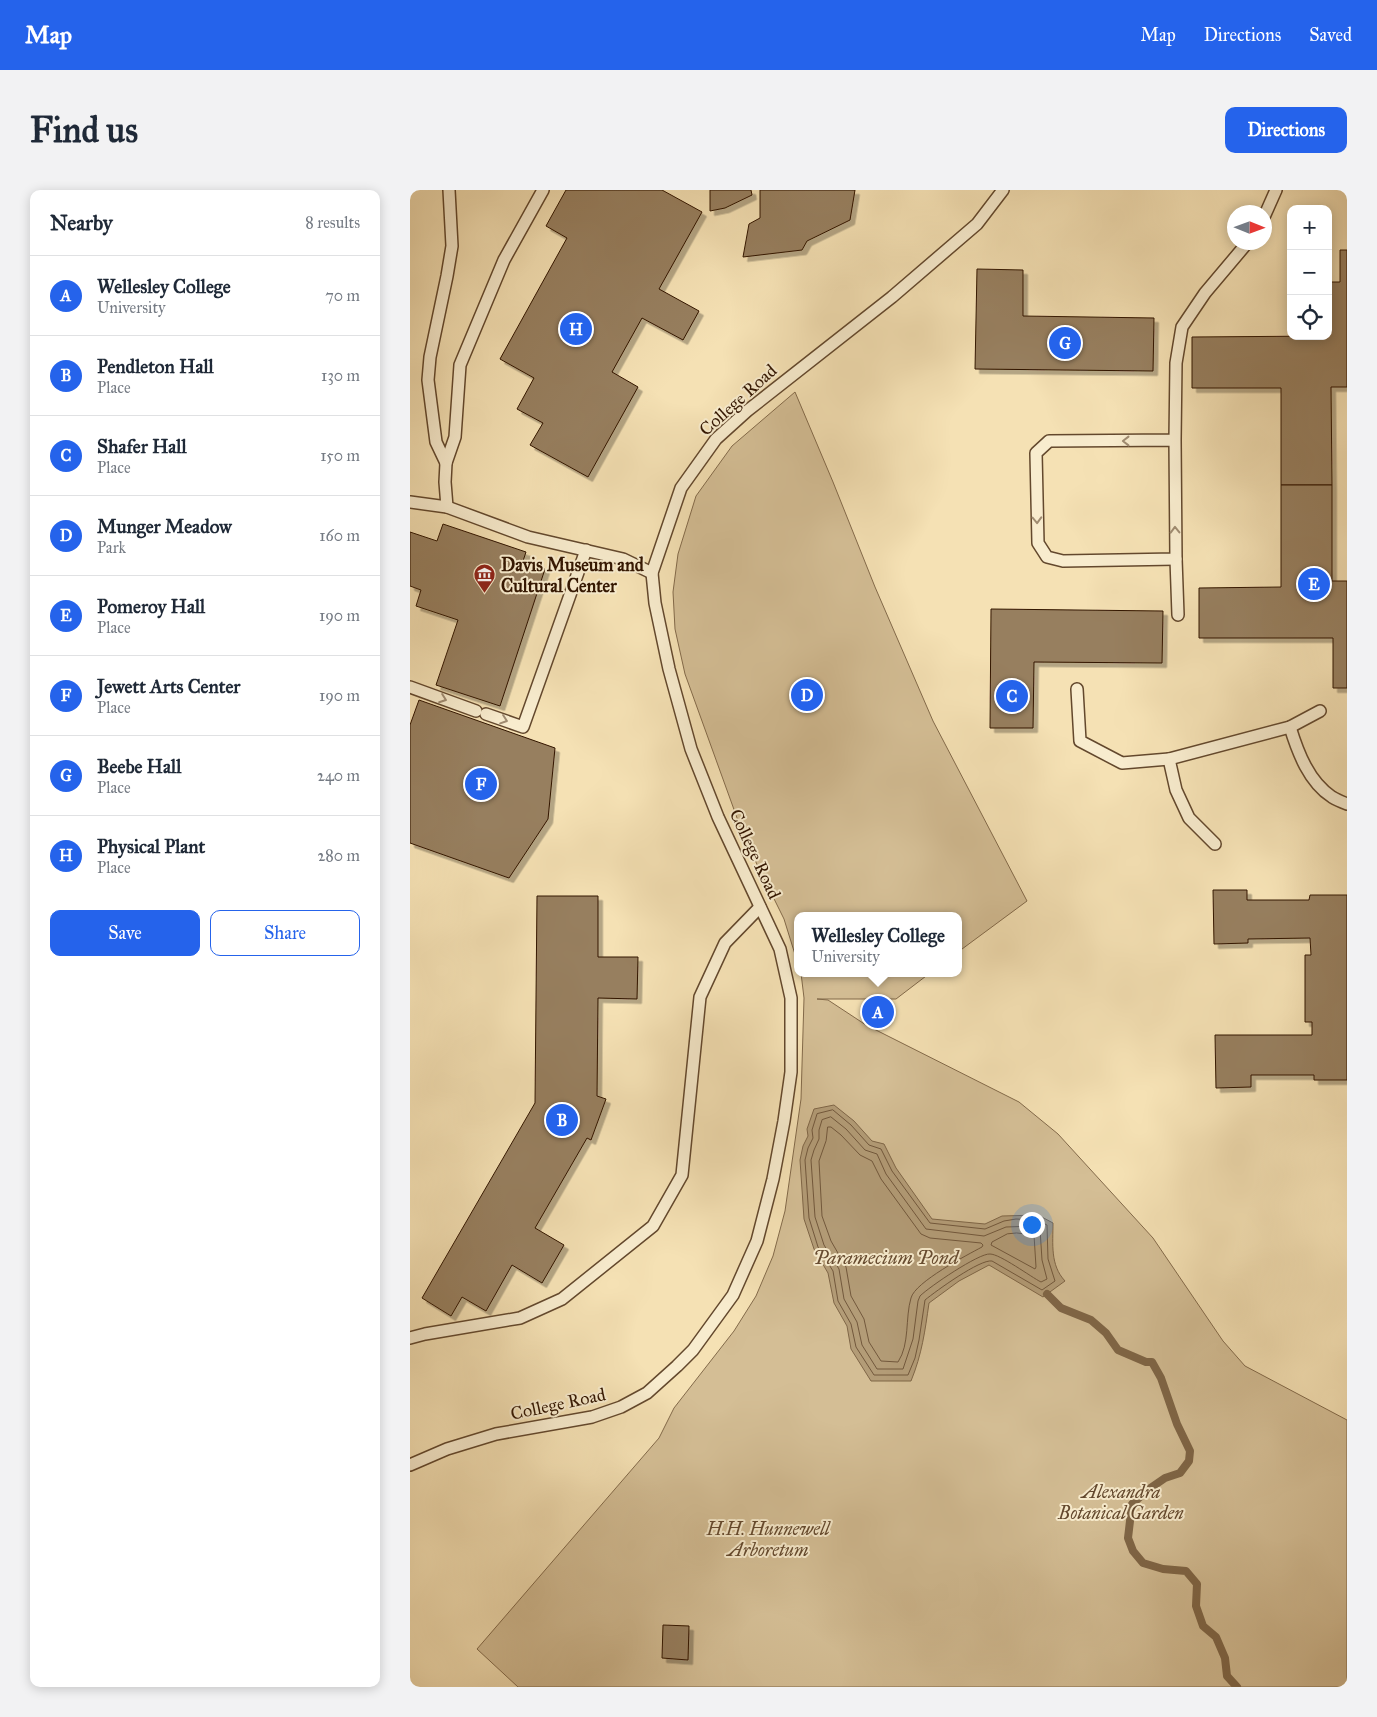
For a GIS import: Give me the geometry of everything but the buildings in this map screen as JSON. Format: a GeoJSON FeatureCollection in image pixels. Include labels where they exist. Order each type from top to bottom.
{"type":"FeatureCollection","features":[{"type":"Feature","properties":{"kind":"lane"},"geometry":{"type":"LineString","coordinates":[[446,463],[436,442],[428,380],[430,357],[448,276],[452,246],[449,190]]}},
{"type":"Feature","properties":{"kind":"lane"},"geometry":{"type":"LineString","coordinates":[[447,507],[446,463],[455,437],[460,365],[504,260],[543,190]]}},
{"type":"Feature","properties":{"kind":"lane","name":"College Road"},"geometry":{"type":"LineString","coordinates":[[410,1465],[447,1449],[496,1434],[592,1417],[621,1407],[647,1393],[693,1350],[733,1295],[757,1241],[773,1178],[791,1072],[791,998],[780,949],[718,817],[691,749],[669,669],[655,603],[652,573],[681,488],[716,439],[746,411],[892,297],[977,224],[1003,190]]}},
{"type":"Feature","properties":{"kind":"lane"},"geometry":{"type":"LineString","coordinates":[[1269,205],[1276,190]]}},
{"type":"Feature","properties":{"kind":"lane"},"geometry":{"type":"LineString","coordinates":[[1178,615],[1175,440],[1176,363],[1182,327],[1205,293],[1241,250]]}},
{"type":"Feature","properties":{"kind":"lane"},"geometry":{"type":"LineString","coordinates":[[1175,440],[1049,441],[1036,453],[1038,543],[1047,557],[1063,561],[1176,559]]}},
{"type":"Feature","properties":{"kind":"lane"},"geometry":{"type":"LineString","coordinates":[[410,502],[447,507],[528,537],[623,559],[652,573]]}},
{"type":"Feature","properties":{"kind":"lane"},"geometry":{"type":"LineString","coordinates":[[410,687],[523,727],[586,550]]}},
{"type":"Feature","properties":{"kind":"lane"},"geometry":{"type":"LineString","coordinates":[[1077,689],[1080,740],[1122,763],[1169,759],[1290,727],[1320,711]]}},
{"type":"Feature","properties":{"kind":"lane"},"geometry":{"type":"LineString","coordinates":[[1290,727],[1297,748],[1311,776],[1332,797],[1347,804]]}},
{"type":"Feature","properties":{"kind":"lane"},"geometry":{"type":"LineString","coordinates":[[1169,759],[1176,790],[1188,818],[1215,844]]}},
{"type":"Feature","properties":{"kind":"lane"},"geometry":{"type":"LineString","coordinates":[[410,1338],[520,1318],[562,1298],[653,1226],[682,1176],[700,997],[725,942],[760,907]]}},
{"type":"Feature","properties":{"kind":"green space"},"geometry":{"type":"Polygon","coordinates":[[[795,392],[875,587],[933,721],[1027,901],[962,949],[962,912],[794,912],[794,951],[784,919],[745,840],[685,674],[675,629],[673,592],[678,554],[696,496],[732,446],[795,392]]]}},
{"type":"Feature","properties":{"kind":"green space","name":"Alexandra Botanical Garden"},"geometry":{"type":"Polygon","coordinates":[[[801,977],[925,977],[896,999],[817,999],[828,1000],[866,1025],[1019,1102],[1058,1134],[1153,1238],[1223,1341],[1245,1366],[1347,1420],[1347,1687],[518,1687],[477,1649],[659,1438],[674,1408],[734,1331],[756,1296],[773,1256],[785,1211],[801,1099],[804,998],[801,977]]]}},
{"type":"Feature","properties":{"kind":"water","name":"Paramecium Pond"},"geometry":{"type":"Polygon","coordinates":[[[834,1105],[854,1121],[872,1141],[884,1144],[896,1168],[932,1219],[985,1224],[1002,1216],[1038,1215],[1053,1223],[1055,1261],[1060,1275],[1065,1281],[1043,1297],[989,1265],[959,1281],[929,1303],[920,1352],[911,1381],[871,1381],[851,1349],[847,1326],[834,1303],[828,1273],[814,1249],[804,1219],[800,1160],[803,1146],[808,1136],[807,1129],[814,1109],[834,1105]]]}},
{"type":"Feature","properties":{"kind":"waterway"},"geometry":{"type":"LineString","coordinates":[[1047,1294],[1061,1308],[1091,1320],[1106,1333],[1118,1350],[1146,1362],[1152,1362],[1161,1378],[1177,1424],[1190,1451],[1189,1461],[1180,1473],[1165,1478],[1132,1504],[1128,1538],[1133,1551],[1143,1563],[1163,1569],[1186,1571],[1197,1584],[1196,1606],[1203,1626],[1216,1637],[1225,1658],[1227,1676],[1237,1687]]}},
{"type":"Feature","properties":{"kind":"place","name":"Physical Plant"},"geometry":{"type":"Point","coordinates":[576,329]}},
{"type":"Feature","properties":{"kind":"place","name":"Beebe Hall"},"geometry":{"type":"Point","coordinates":[1065,343]}},
{"type":"Feature","properties":{"kind":"place","name":"Pomeroy Hall"},"geometry":{"type":"Point","coordinates":[1314,584]}},
{"type":"Feature","properties":{"kind":"place","name":"Davis Museum and Cultural Center"},"geometry":{"type":"Point","coordinates":[485,594]}},
{"type":"Feature","properties":{"kind":"place","name":"Munger Meadow"},"geometry":{"type":"Point","coordinates":[807,695]}},
{"type":"Feature","properties":{"kind":"place","name":"Shafer Hall"},"geometry":{"type":"Point","coordinates":[1012,696]}},
{"type":"Feature","properties":{"kind":"place","name":"Jewett Arts Center"},"geometry":{"type":"Point","coordinates":[481,784]}},
{"type":"Feature","properties":{"kind":"place","name":"Wellesley College"},"geometry":{"type":"Point","coordinates":[878,1012]}},
{"type":"Feature","properties":{"kind":"place","name":"Pendleton Hall"},"geometry":{"type":"Point","coordinates":[562,1120]}},
{"type":"Feature","properties":{"kind":"park label","name":"H.H. Hunnewell Arboretum"},"geometry":{"type":"Point","coordinates":[768,1539]}}]}
